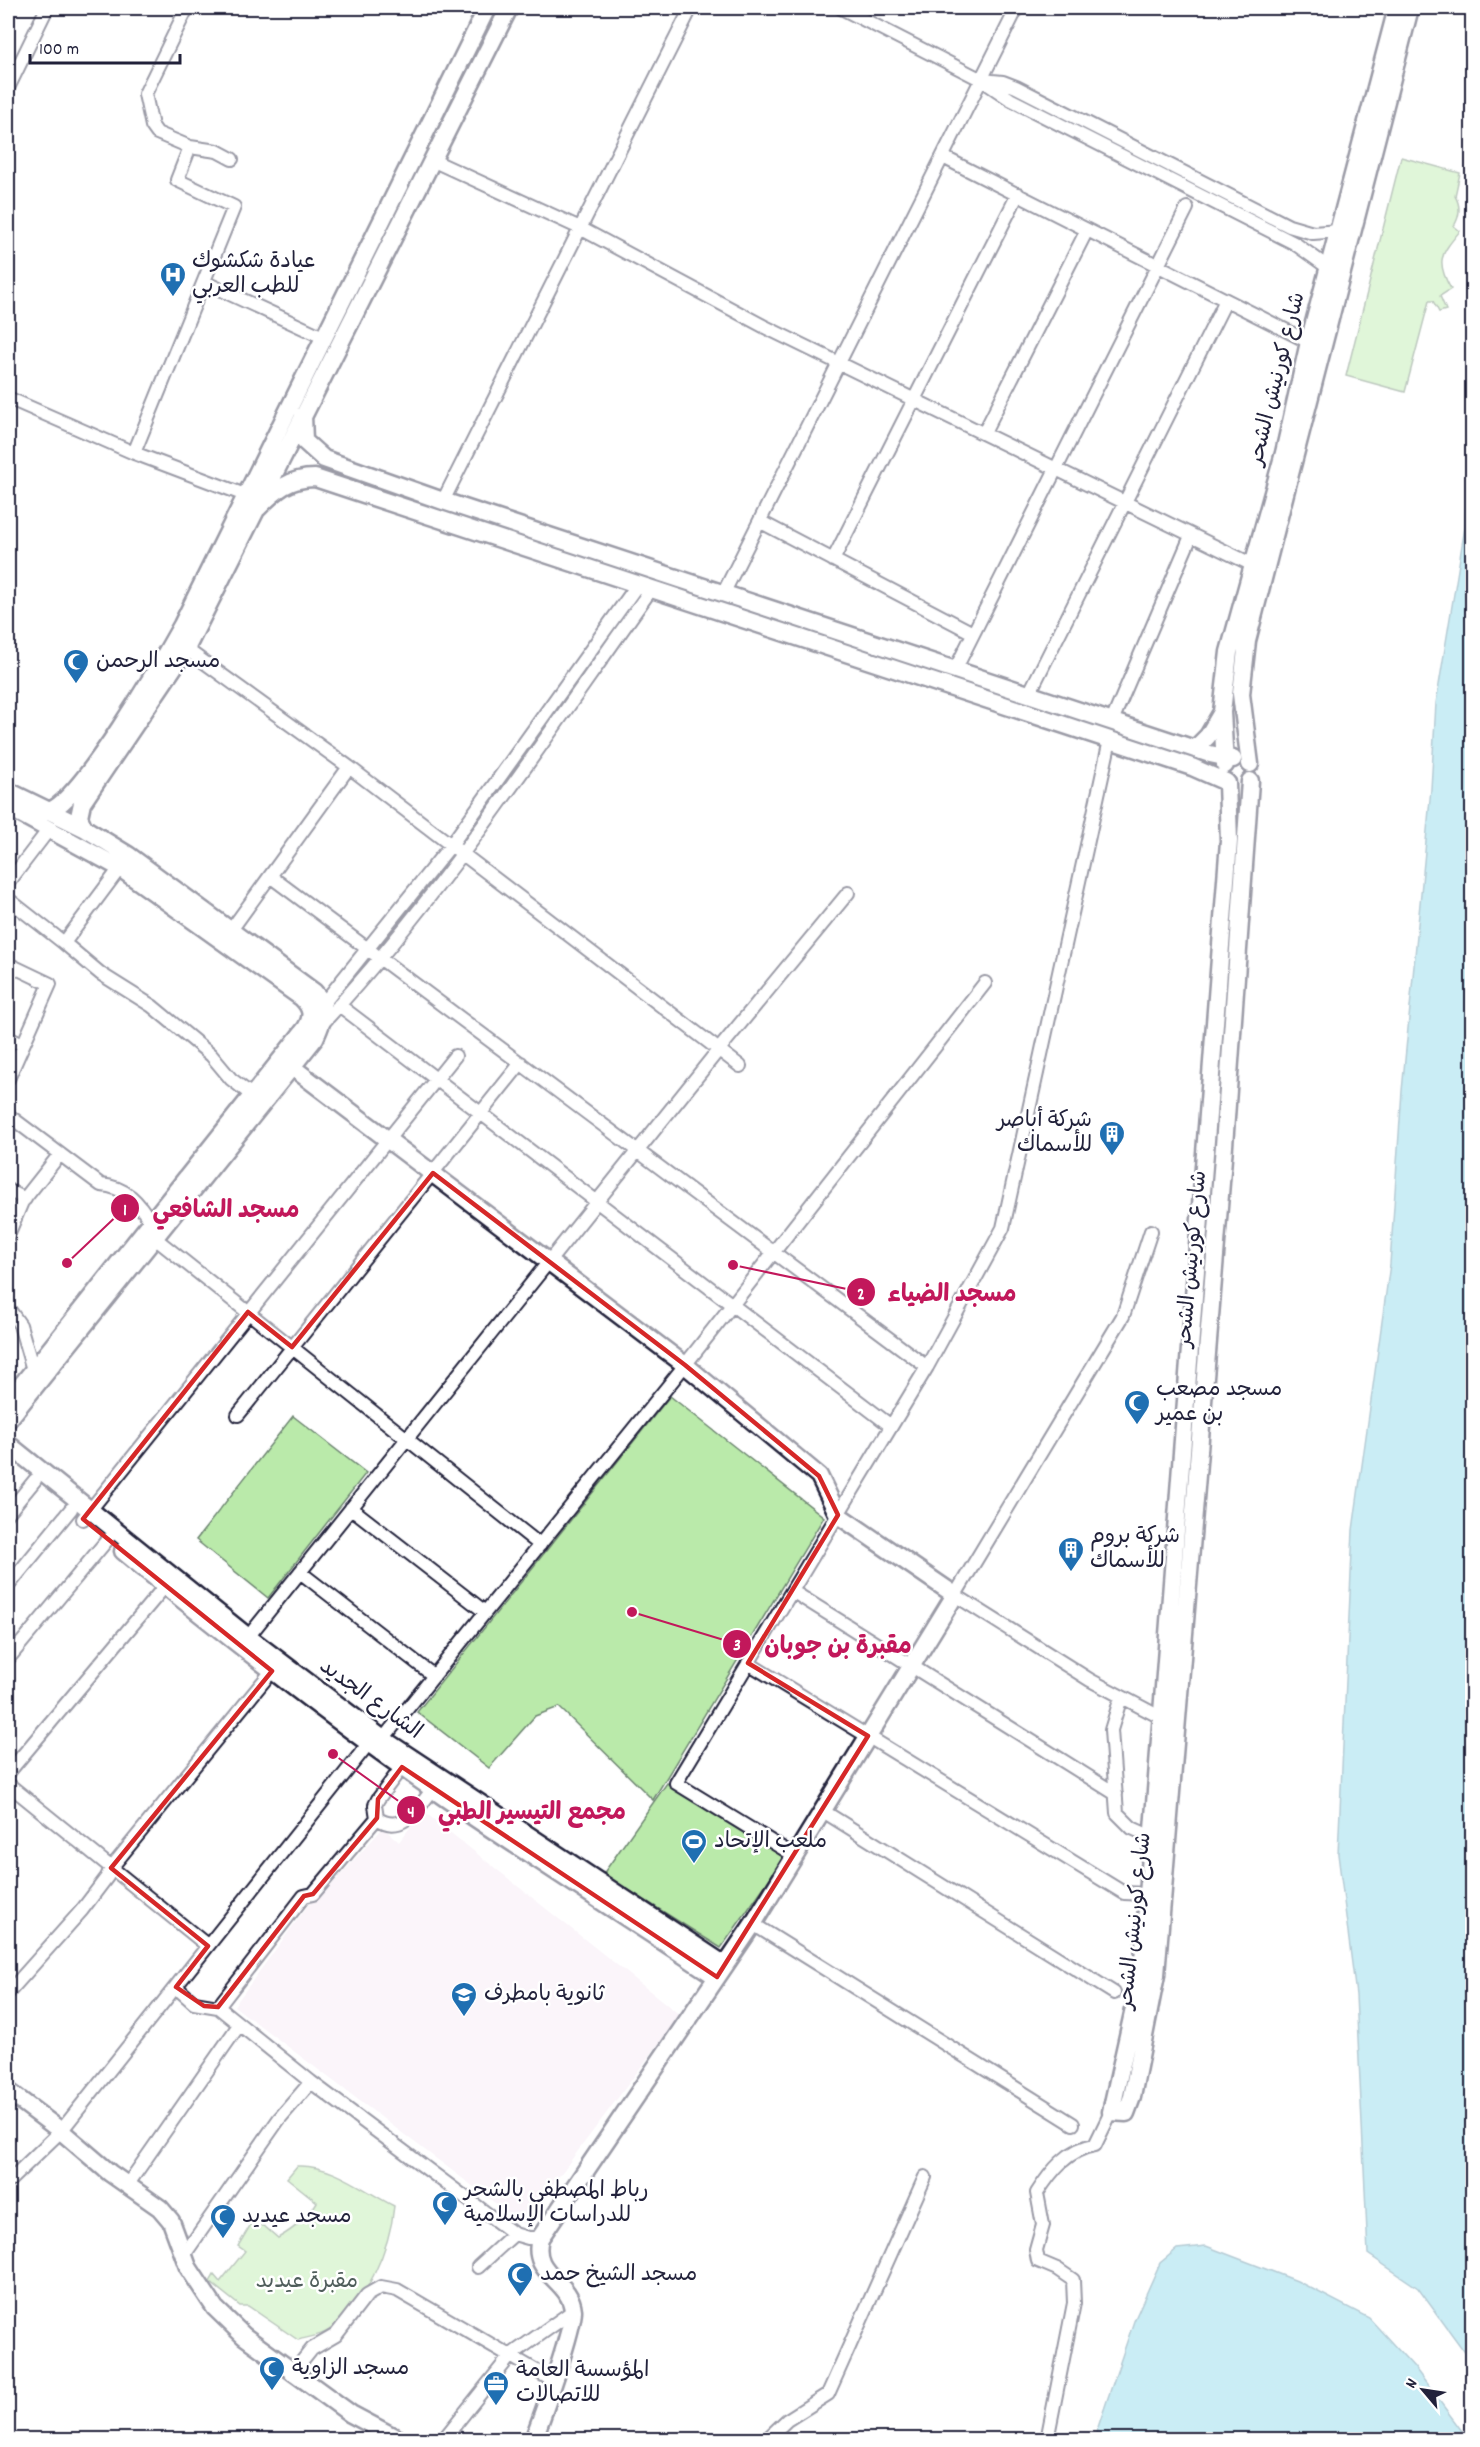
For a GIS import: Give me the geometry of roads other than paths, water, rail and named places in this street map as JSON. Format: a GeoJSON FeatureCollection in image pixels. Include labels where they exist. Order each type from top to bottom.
{"type":"FeatureCollection","features":[{"type":"Feature","properties":{"kind":"street"},"geometry":{"type":"LineString","coordinates":[[8,88],[47,8]]}},
{"type":"Feature","properties":{"kind":"street"},"geometry":{"type":"LineString","coordinates":[[187,8],[145,94],[152,126],[157,133],[190,147],[217,152],[232,159]]}},
{"type":"Feature","properties":{"kind":"street"},"geometry":{"type":"LineString","coordinates":[[84,828],[79,817],[82,803],[100,766],[161,663],[487,8]]}},
{"type":"Feature","properties":{"kind":"street"},"geometry":{"type":"LineString","coordinates":[[8,884],[42,816],[68,799],[100,766],[186,649],[434,161],[509,8]]}},
{"type":"Feature","properties":{"kind":"street"},"geometry":{"type":"LineString","coordinates":[[443,501],[691,8]]}},
{"type":"Feature","properties":{"kind":"street"},"geometry":{"type":"LineString","coordinates":[[841,8],[982,80],[1002,95],[1294,243],[1329,268]]}},
{"type":"Feature","properties":{"kind":"street"},"geometry":{"type":"LineString","coordinates":[[723,594],[1017,8]]}},
{"type":"Feature","properties":{"kind":"street","name":"شارع كورنيش الشحر"},"geometry":{"type":"LineString","coordinates":[[1250,764],[1241,712],[1244,659],[1290,455],[1387,73],[1397,8]]}},
{"type":"Feature","properties":{"kind":"street","name":"شارع كورنيش الشحر"},"geometry":{"type":"LineString","coordinates":[[1228,760],[1222,712],[1226,666],[1253,565],[1290,455],[1309,342],[1339,231],[1387,73],[1410,8]]}},
{"type":"Feature","properties":{"kind":"street"},"geometry":{"type":"LineString","coordinates":[[982,80],[1003,82],[1016,87],[1288,226],[1313,233],[1339,231]]}},
{"type":"Feature","properties":{"kind":"street"},"geometry":{"type":"LineString","coordinates":[[134,453],[234,207],[177,180],[190,147]]}},
{"type":"Feature","properties":{"kind":"street"},"geometry":{"type":"LineString","coordinates":[[943,157],[1309,342]]}},
{"type":"Feature","properties":{"kind":"street"},"geometry":{"type":"LineString","coordinates":[[434,161],[580,228],[765,327],[841,362],[1253,565]]}},
{"type":"Feature","properties":{"kind":"street"},"geometry":{"type":"LineString","coordinates":[[833,560],[1018,194]]}},
{"type":"Feature","properties":{"kind":"street"},"geometry":{"type":"LineString","coordinates":[[956,670],[1188,208]]}},
{"type":"Feature","properties":{"kind":"street"},"geometry":{"type":"LineString","coordinates":[[984,434],[1087,230]]}},
{"type":"Feature","properties":{"kind":"street"},"geometry":{"type":"LineString","coordinates":[[364,255],[381,263]]}},
{"type":"Feature","properties":{"kind":"street"},"geometry":{"type":"LineString","coordinates":[[204,282],[322,337]]}},
{"type":"Feature","properties":{"kind":"street"},"geometry":{"type":"LineString","coordinates":[[1029,694],[1226,300]]}},
{"type":"Feature","properties":{"kind":"street"},"geometry":{"type":"LineString","coordinates":[[8,398],[134,453],[245,495]]}},
{"type":"Feature","properties":{"kind":"street"},"geometry":{"type":"LineString","coordinates":[[303,415],[304,441],[324,459]]}},
{"type":"Feature","properties":{"kind":"street"},"geometry":{"type":"LineString","coordinates":[[277,430],[284,454],[315,478]]}},
{"type":"Feature","properties":{"kind":"street"},"geometry":{"type":"LineString","coordinates":[[258,508],[286,483],[301,478],[315,478],[1192,767],[1239,788],[1250,781],[1253,772],[1250,764],[1242,759],[1228,760],[443,501],[324,459],[284,454],[262,462]]}},
{"type":"Feature","properties":{"kind":"street"},"geometry":{"type":"LineString","coordinates":[[471,529],[477,512]]}},
{"type":"Feature","properties":{"kind":"street"},"geometry":{"type":"LineString","coordinates":[[761,522],[973,633]]}},
{"type":"Feature","properties":{"kind":"street"},"geometry":{"type":"LineString","coordinates":[[1112,721],[1191,536]]}},
{"type":"Feature","properties":{"kind":"street"},"geometry":{"type":"LineString","coordinates":[[8,1402],[315,1038],[331,1004],[368,949],[451,845],[645,586]]}},
{"type":"Feature","properties":{"kind":"street"},"geometry":{"type":"LineString","coordinates":[[331,1004],[380,958],[462,853],[645,586]]}},
{"type":"Feature","properties":{"kind":"street"},"geometry":{"type":"LineString","coordinates":[[186,649],[348,767],[740,1066]]}},
{"type":"Feature","properties":{"kind":"street"},"geometry":{"type":"LineString","coordinates":[[1195,749],[1208,736],[1222,712]]}},
{"type":"Feature","properties":{"kind":"street"},"geometry":{"type":"LineString","coordinates":[[795,1856],[676,1783],[927,1367],[1003,1228],[1110,740]]}},
{"type":"Feature","properties":{"kind":"street"},"geometry":{"type":"LineString","coordinates":[[1226,783],[1223,773],[1228,760]]}},
{"type":"Feature","properties":{"kind":"street"},"geometry":{"type":"LineString","coordinates":[[231,930],[348,767]]}},
{"type":"Feature","properties":{"kind":"street","name":"شارع كورنيش الشحر"},"geometry":{"type":"LineString","coordinates":[[1226,783],[1229,841],[1142,1973],[1111,2112],[1126,2113],[1132,2097],[1156,1975],[1193,1541],[1250,781]]}},
{"type":"Feature","properties":{"kind":"street"},"geometry":{"type":"LineString","coordinates":[[8,790],[302,998],[310,1007],[311,1017],[306,1028],[154,1231],[8,1420]]}},
{"type":"Feature","properties":{"kind":"street"},"geometry":{"type":"LineString","coordinates":[[8,807],[84,828],[128,855],[435,1080],[891,1426]]}},
{"type":"Feature","properties":{"kind":"street"},"geometry":{"type":"LineString","coordinates":[[64,942],[120,868]]}},
{"type":"Feature","properties":{"kind":"street"},"geometry":{"type":"LineString","coordinates":[[270,876],[927,1367]]}},
{"type":"Feature","properties":{"kind":"street"},"geometry":{"type":"LineString","coordinates":[[248,1637],[548,1261],[848,894]]}},
{"type":"Feature","properties":{"kind":"street"},"geometry":{"type":"LineString","coordinates":[[8,899],[101,974],[152,1006],[211,1055],[231,1079],[253,1096]]}},
{"type":"Feature","properties":{"kind":"street"},"geometry":{"type":"LineString","coordinates":[[8,964],[50,984],[8,1079]]}},
{"type":"Feature","properties":{"kind":"street"},"geometry":{"type":"LineString","coordinates":[[8,2182],[62,2131],[208,1946],[434,1676],[685,1365],[985,983]]}},
{"type":"Feature","properties":{"kind":"street"},"geometry":{"type":"LineString","coordinates":[[8,1038],[22,1046]]}},
{"type":"Feature","properties":{"kind":"street"},"geometry":{"type":"LineString","coordinates":[[8,1586],[82,1513],[455,1056]]}},
{"type":"Feature","properties":{"kind":"street"},"geometry":{"type":"LineString","coordinates":[[238,1415],[521,1063]]}},
{"type":"Feature","properties":{"kind":"street"},"geometry":{"type":"LineString","coordinates":[[292,1067],[685,1365],[819,1476],[838,1515],[956,1595],[1121,1697],[1160,1718]]}},
{"type":"Feature","properties":{"kind":"street"},"geometry":{"type":"LineString","coordinates":[[8,1115],[101,1185],[117,1186],[140,1205],[154,1231],[248,1312],[540,1545]]}},
{"type":"Feature","properties":{"kind":"street"},"geometry":{"type":"LineString","coordinates":[[1205,1147],[1224,1146]]}},
{"type":"Feature","properties":{"kind":"street"},"geometry":{"type":"LineString","coordinates":[[8,1235],[25,1199],[60,1154]]}},
{"type":"Feature","properties":{"kind":"street"},"geometry":{"type":"LineString","coordinates":[[8,1190],[25,1199]]}},
{"type":"Feature","properties":{"kind":"street"},"geometry":{"type":"LineString","coordinates":[[533,2439],[547,2403],[573,2311],[567,2293],[539,2260],[537,2249],[540,2238],[753,1924],[956,1595],[1124,1316],[1151,1231]]}},
{"type":"Feature","properties":{"kind":"street"},"geometry":{"type":"LineString","coordinates":[[8,1308],[20,1325],[33,1370]]}},
{"type":"Feature","properties":{"kind":"street","name":"الشارع الجديد"},"geometry":{"type":"LineString","coordinates":[[8,1444],[108,1539],[272,1671],[376,1744],[721,1971]]}},
{"type":"Feature","properties":{"kind":"street","name":"الشارع الجديد"},"geometry":{"type":"LineString","coordinates":[[8,1459],[248,1637],[402,1767],[721,1971]]}},
{"type":"Feature","properties":{"kind":"street"},"geometry":{"type":"LineString","coordinates":[[8,1513],[35,1480]]}},
{"type":"Feature","properties":{"kind":"street"},"geometry":{"type":"LineString","coordinates":[[351,1508],[485,1612]]}},
{"type":"Feature","properties":{"kind":"street"},"geometry":{"type":"LineString","coordinates":[[8,1659],[108,1539]]}},
{"type":"Feature","properties":{"kind":"street"},"geometry":{"type":"LineString","coordinates":[[1175,1540],[1193,1541]]}},
{"type":"Feature","properties":{"kind":"street"},"geometry":{"type":"LineString","coordinates":[[300,1572],[434,1676]]}},
{"type":"Feature","properties":{"kind":"street"},"geometry":{"type":"LineString","coordinates":[[8,1773],[165,1586]]}},
{"type":"Feature","properties":{"kind":"street"},"geometry":{"type":"LineString","coordinates":[[792,1591],[1116,1794]]}},
{"type":"Feature","properties":{"kind":"street"},"geometry":{"type":"LineString","coordinates":[[748,1663],[1124,1893],[1148,1894]]}},
{"type":"Feature","properties":{"kind":"street"},"geometry":{"type":"LineString","coordinates":[[8,1993],[82,1910],[107,1877],[111,1868],[272,1671]]}},
{"type":"Feature","properties":{"kind":"street"},"geometry":{"type":"LineString","coordinates":[[1121,1697],[1111,1730],[1117,1813],[1132,1828],[1152,1837]]}},
{"type":"Feature","properties":{"kind":"street"},"geometry":{"type":"LineString","coordinates":[[218,2007],[304,1896],[313,1894],[377,1818],[375,1805],[402,1767]]}},
{"type":"Feature","properties":{"kind":"street"},"geometry":{"type":"LineString","coordinates":[[8,1784],[208,1946]]}},
{"type":"Feature","properties":{"kind":"street"},"geometry":{"type":"LineString","coordinates":[[377,1818],[393,1825],[402,1823],[434,1789]]}},
{"type":"Feature","properties":{"kind":"street"},"geometry":{"type":"LineString","coordinates":[[823,1811],[1114,1992]]}},
{"type":"Feature","properties":{"kind":"street"},"geometry":{"type":"LineString","coordinates":[[753,1924],[1073,2124]]}},
{"type":"Feature","properties":{"kind":"street"},"geometry":{"type":"LineString","coordinates":[[176,1987],[194,2003],[218,2007],[312,2082],[514,2234],[528,2238],[540,2238]]}},
{"type":"Feature","properties":{"kind":"street"},"geometry":{"type":"LineString","coordinates":[[128,2184],[239,2025]]}},
{"type":"Feature","properties":{"kind":"street"},"geometry":{"type":"LineString","coordinates":[[184,2255],[279,2119],[312,2082]]}},
{"type":"Feature","properties":{"kind":"street"},"geometry":{"type":"LineString","coordinates":[[8,2091],[62,2131],[110,2173],[160,2208],[171,2221],[184,2255],[215,2308],[244,2336],[292,2374],[351,2414],[400,2439]]}},
{"type":"Feature","properties":{"kind":"street"},"geometry":{"type":"LineString","coordinates":[[1047,2439],[1074,2303],[1073,2280],[1058,2269],[1038,2261],[1036,2250],[1043,2226],[1037,2193],[1048,2176],[1068,2156],[1080,2147],[1095,2145],[1111,2112]]}},
{"type":"Feature","properties":{"kind":"street"},"geometry":{"type":"LineString","coordinates":[[766,2439],[787,2420],[828,2394],[925,2176]]}},
{"type":"Feature","properties":{"kind":"street"},"geometry":{"type":"LineString","coordinates":[[478,2267],[514,2234]]}},
{"type":"Feature","properties":{"kind":"street"},"geometry":{"type":"LineString","coordinates":[[292,2374],[312,2349],[336,2335],[367,2295],[381,2287],[397,2290],[552,2380]]}},
{"type":"Feature","properties":{"kind":"street"},"geometry":{"type":"LineString","coordinates":[[443,2439],[511,2355],[573,2311]]}},
{"type":"Feature","properties":{"kind":"street"},"geometry":{"type":"LineString","coordinates":[[528,2439],[547,2403]]}},
{"type":"Feature","properties":{"kind":"water"},"geometry":{"type":"Polygon","coordinates":[[[1472,324],[1472,2362],[1418,2288],[1368,2254],[1356,1995],[1338,1854],[1353,1530],[1390,1264],[1402,1091],[1431,789],[1436,703],[1465,527],[1472,324]]]}},
{"type":"Feature","properties":{"kind":"water"},"geometry":{"type":"Polygon","coordinates":[[[1206,2246],[1297,2281],[1369,2318],[1414,2367],[1468,2439],[1094,2439],[1134,2321],[1160,2263],[1177,2249],[1206,2246]]]}},
{"type":"Feature","properties":{"kind":"place","name":"عيادة شكشوك للطب العربي"},"geometry":{"type":"Point","coordinates":[173,298]}},
{"type":"Feature","properties":{"kind":"place","name":"مسجد الرحمن"},"geometry":{"type":"Point","coordinates":[76,685]}},
{"type":"Feature","properties":{"kind":"place","name":"شركة أباصر للأسماك"},"geometry":{"type":"Point","coordinates":[1112,1157]}},
{"type":"Feature","properties":{"kind":"place","name":"مسجد الشافعي"},"geometry":{"type":"Point","coordinates":[67,1263]}},
{"type":"Feature","properties":{"kind":"place","name":"مسجد الضياء"},"geometry":{"type":"Point","coordinates":[733,1265]}},
{"type":"Feature","properties":{"kind":"place","name":"مسجد مصعب بن عمير"},"geometry":{"type":"Point","coordinates":[1137,1426]}},
{"type":"Feature","properties":{"kind":"place","name":"شركة بروم للأسماك"},"geometry":{"type":"Point","coordinates":[1071,1573]}},
{"type":"Feature","properties":{"kind":"place","name":"مقبرة بن جوبان"},"geometry":{"type":"Point","coordinates":[632,1612]}},
{"type":"Feature","properties":{"kind":"place","name":"مجمع التيسير الطبي"},"geometry":{"type":"Point","coordinates":[333,1754]}},
{"type":"Feature","properties":{"kind":"place","name":"ملعب الإتحاد"},"geometry":{"type":"Point","coordinates":[694,1865]}},
{"type":"Feature","properties":{"kind":"place","name":"ثانوية بامطرف"},"geometry":{"type":"Point","coordinates":[464,2018]}},
{"type":"Feature","properties":{"kind":"place","name":"رباط المصطفى بالشحر للدراسات الإسلامية"},"geometry":{"type":"Point","coordinates":[445,2227]}},
{"type":"Feature","properties":{"kind":"place","name":"مسجد عيديد"},"geometry":{"type":"Point","coordinates":[223,2240]}},
{"type":"Feature","properties":{"kind":"place","name":"مسجد الشيخ حمد"},"geometry":{"type":"Point","coordinates":[520,2298]}},
{"type":"Feature","properties":{"kind":"place","name":"مسجد الزاوية"},"geometry":{"type":"Point","coordinates":[272,2392]}},
{"type":"Feature","properties":{"kind":"place","name":"المؤسسة العامة للاتصالات"},"geometry":{"type":"Point","coordinates":[496,2407]}},
{"type":"Feature","properties":{"kind":"park label","name":"مقبرة عيديد"},"geometry":{"type":"Point","coordinates":[307,2282]}}]}
